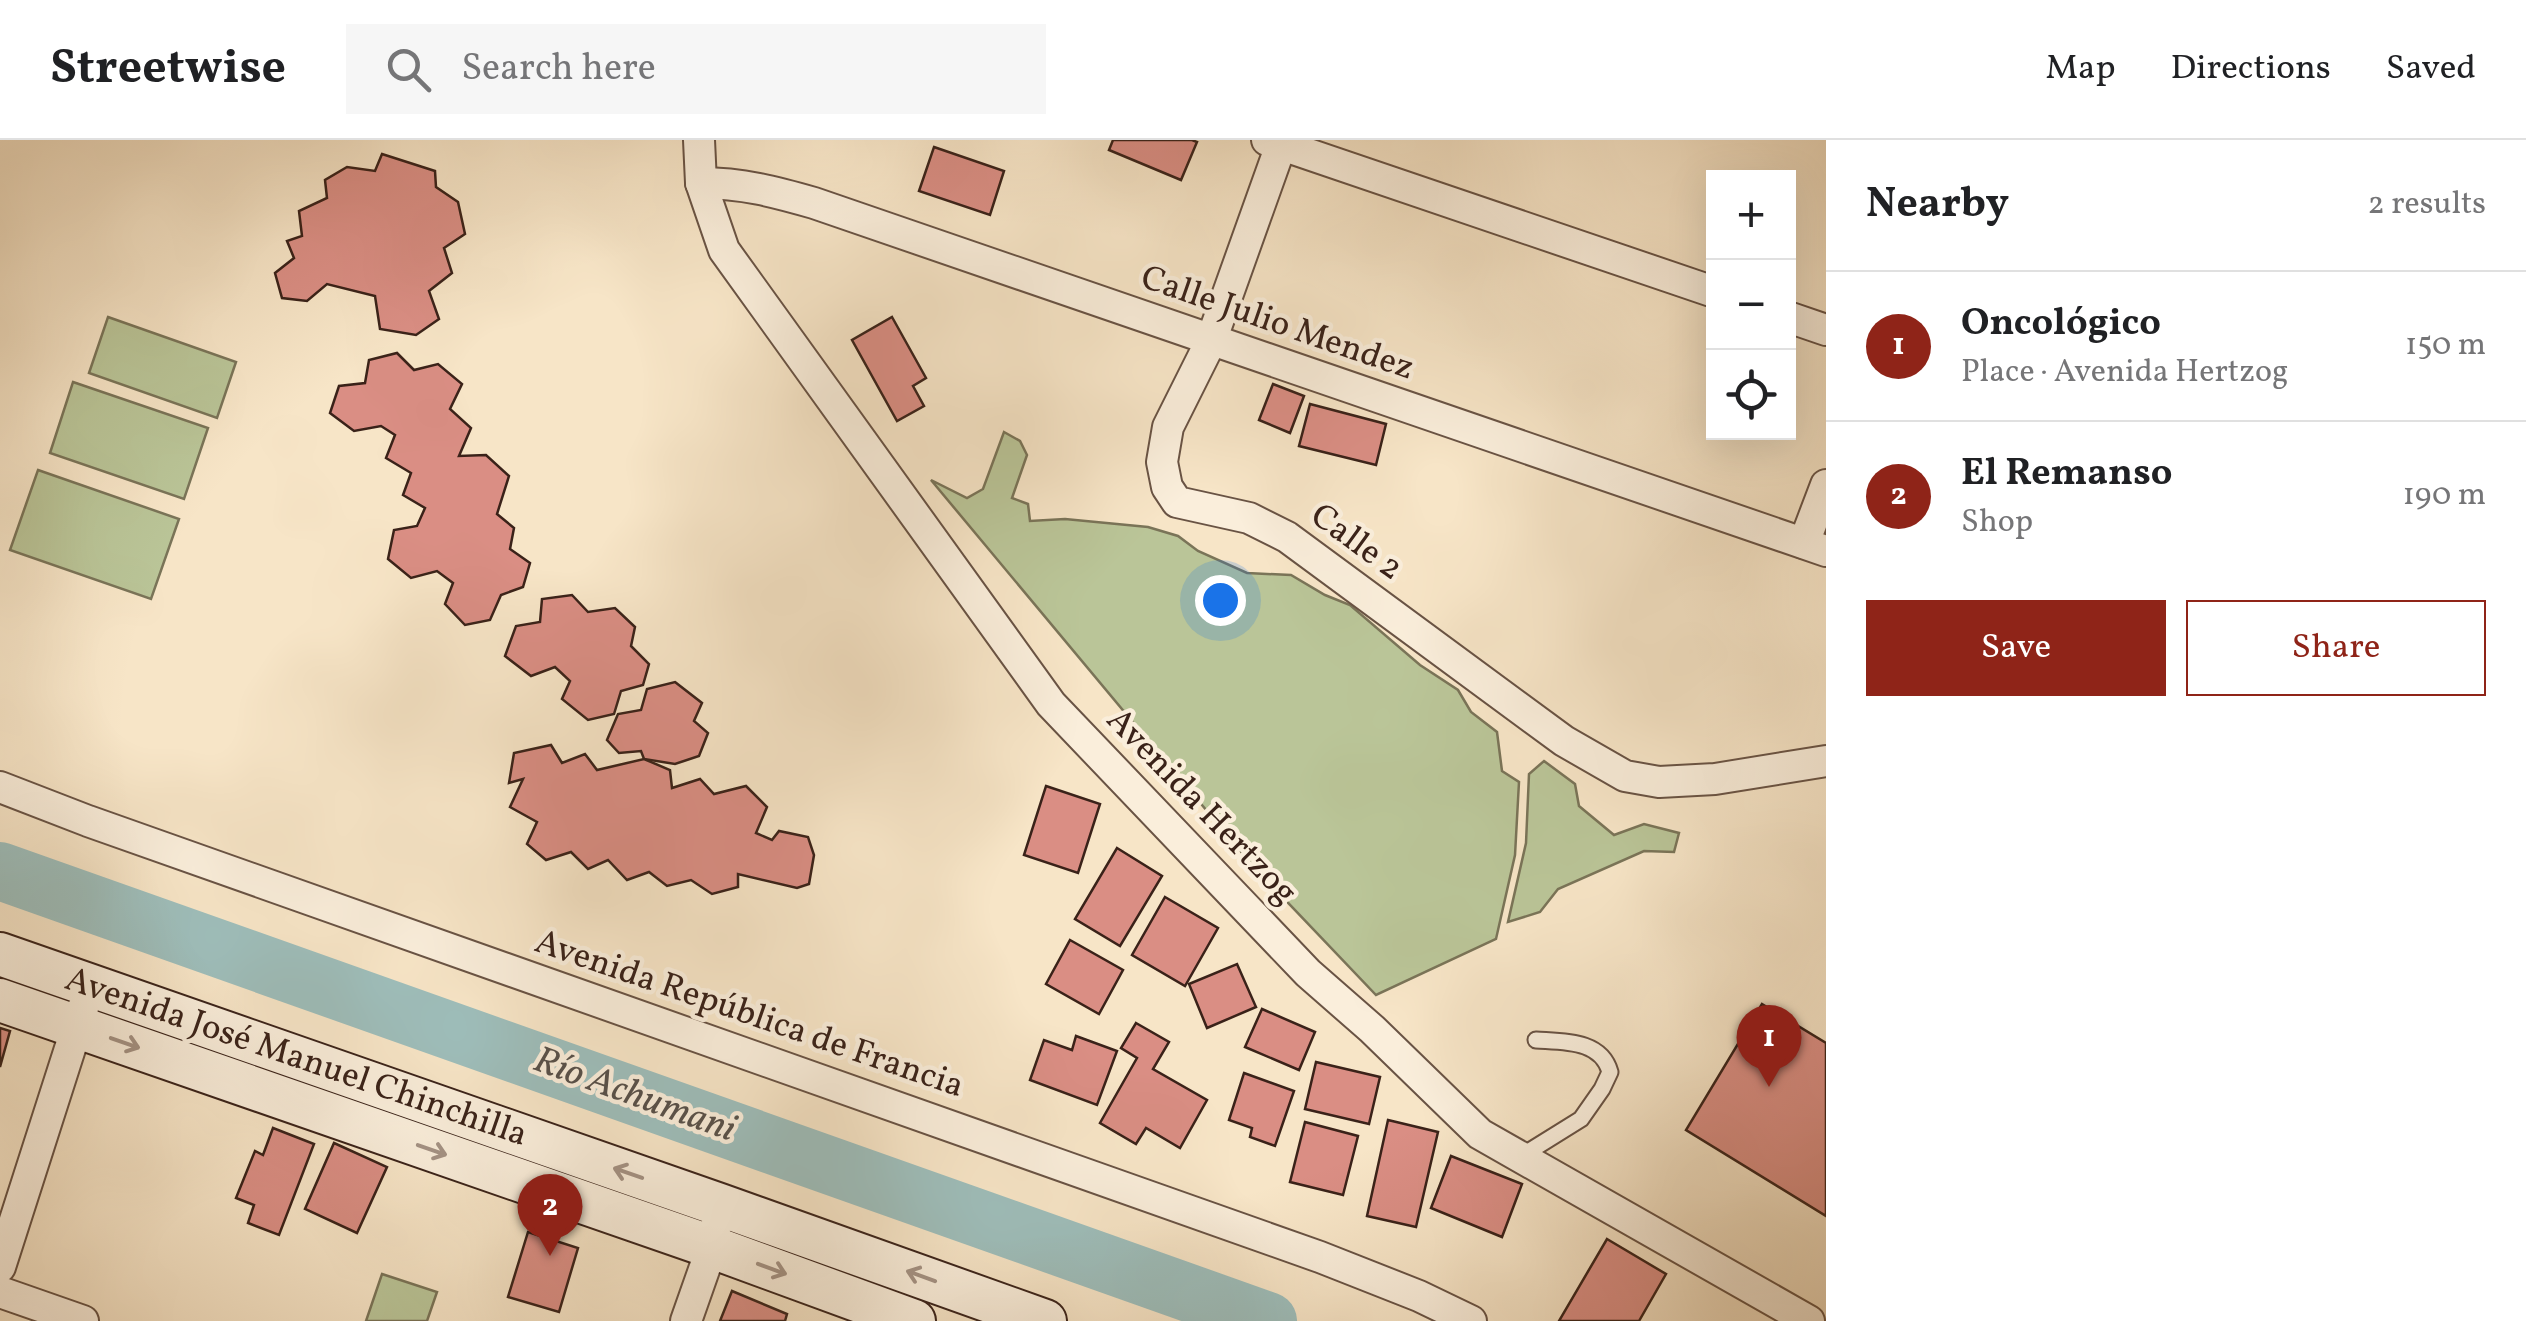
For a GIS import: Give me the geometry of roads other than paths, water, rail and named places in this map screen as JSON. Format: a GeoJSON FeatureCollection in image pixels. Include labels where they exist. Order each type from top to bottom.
{"type":"FeatureCollection","features":[{"type":"Feature","properties":{"kind":"main road","name":"Avenida José Manuel Chinchilla"},"geometry":{"type":"LineString","coordinates":[[0,954],[1046,1321]]}},
{"type":"Feature","properties":{"kind":"main road","name":"Avenida José Manuel Chinchilla"},"geometry":{"type":"LineString","coordinates":[[0,1000],[914,1321]]}},
{"type":"Feature","properties":{"kind":"street","name":"Avenida Hertzog"},"geometry":{"type":"LineString","coordinates":[[699,140],[701,183],[724,250],[1051,704],[1308,973],[1372,1028],[1480,1134],[1809,1321]]}},
{"type":"Feature","properties":{"kind":"street"},"geometry":{"type":"LineString","coordinates":[[1274,143],[1706,289]]}},
{"type":"Feature","properties":{"kind":"street","name":"Calle 2"},"geometry":{"type":"LineString","coordinates":[[1274,143],[1211,341],[1168,426],[1162,462],[1168,487],[1177,502],[1249,518],[1287,537],[1564,741],[1626,776],[1659,782],[1715,779],[1826,760]]}},
{"type":"Feature","properties":{"kind":"street","name":"Calle Julio Mendez"},"geometry":{"type":"LineString","coordinates":[[701,183],[761,187],[814,204],[1815,547]]}},
{"type":"Feature","properties":{"kind":"street"},"geometry":{"type":"LineString","coordinates":[[1796,320],[1826,330]]}},
{"type":"Feature","properties":{"kind":"street"},"geometry":{"type":"LineString","coordinates":[[1815,547],[1826,486]]}},
{"type":"Feature","properties":{"kind":"street","name":"Avenida República de Francia"},"geometry":{"type":"LineString","coordinates":[[0,787],[1320,1257],[1470,1321]]}},
{"type":"Feature","properties":{"kind":"street"},"geometry":{"type":"LineString","coordinates":[[0,1267],[79,1027],[88,985]]}},
{"type":"Feature","properties":{"kind":"street"},"geometry":{"type":"LineString","coordinates":[[686,1321],[712,1247],[720,1205]]}},
{"type":"Feature","properties":{"kind":"street"},"geometry":{"type":"LineString","coordinates":[[0,1292],[83,1321]]}},
{"type":"Feature","properties":{"kind":"lane"},"geometry":{"type":"LineString","coordinates":[[1520,1157],[1580,1119],[1610,1072],[1606,1060],[1594,1048],[1536,1040]]}},
{"type":"Feature","properties":{"kind":"waterway","name":"Río Achumani"},"geometry":{"type":"LineString","coordinates":[[0,871],[1268,1321]]}},
{"type":"Feature","properties":{"kind":"place","name":"Oncológico"},"geometry":{"type":"Point","coordinates":[1769,1087]}},
{"type":"Feature","properties":{"kind":"place","name":"El Remanso"},"geometry":{"type":"Point","coordinates":[550,1256]}}]}
